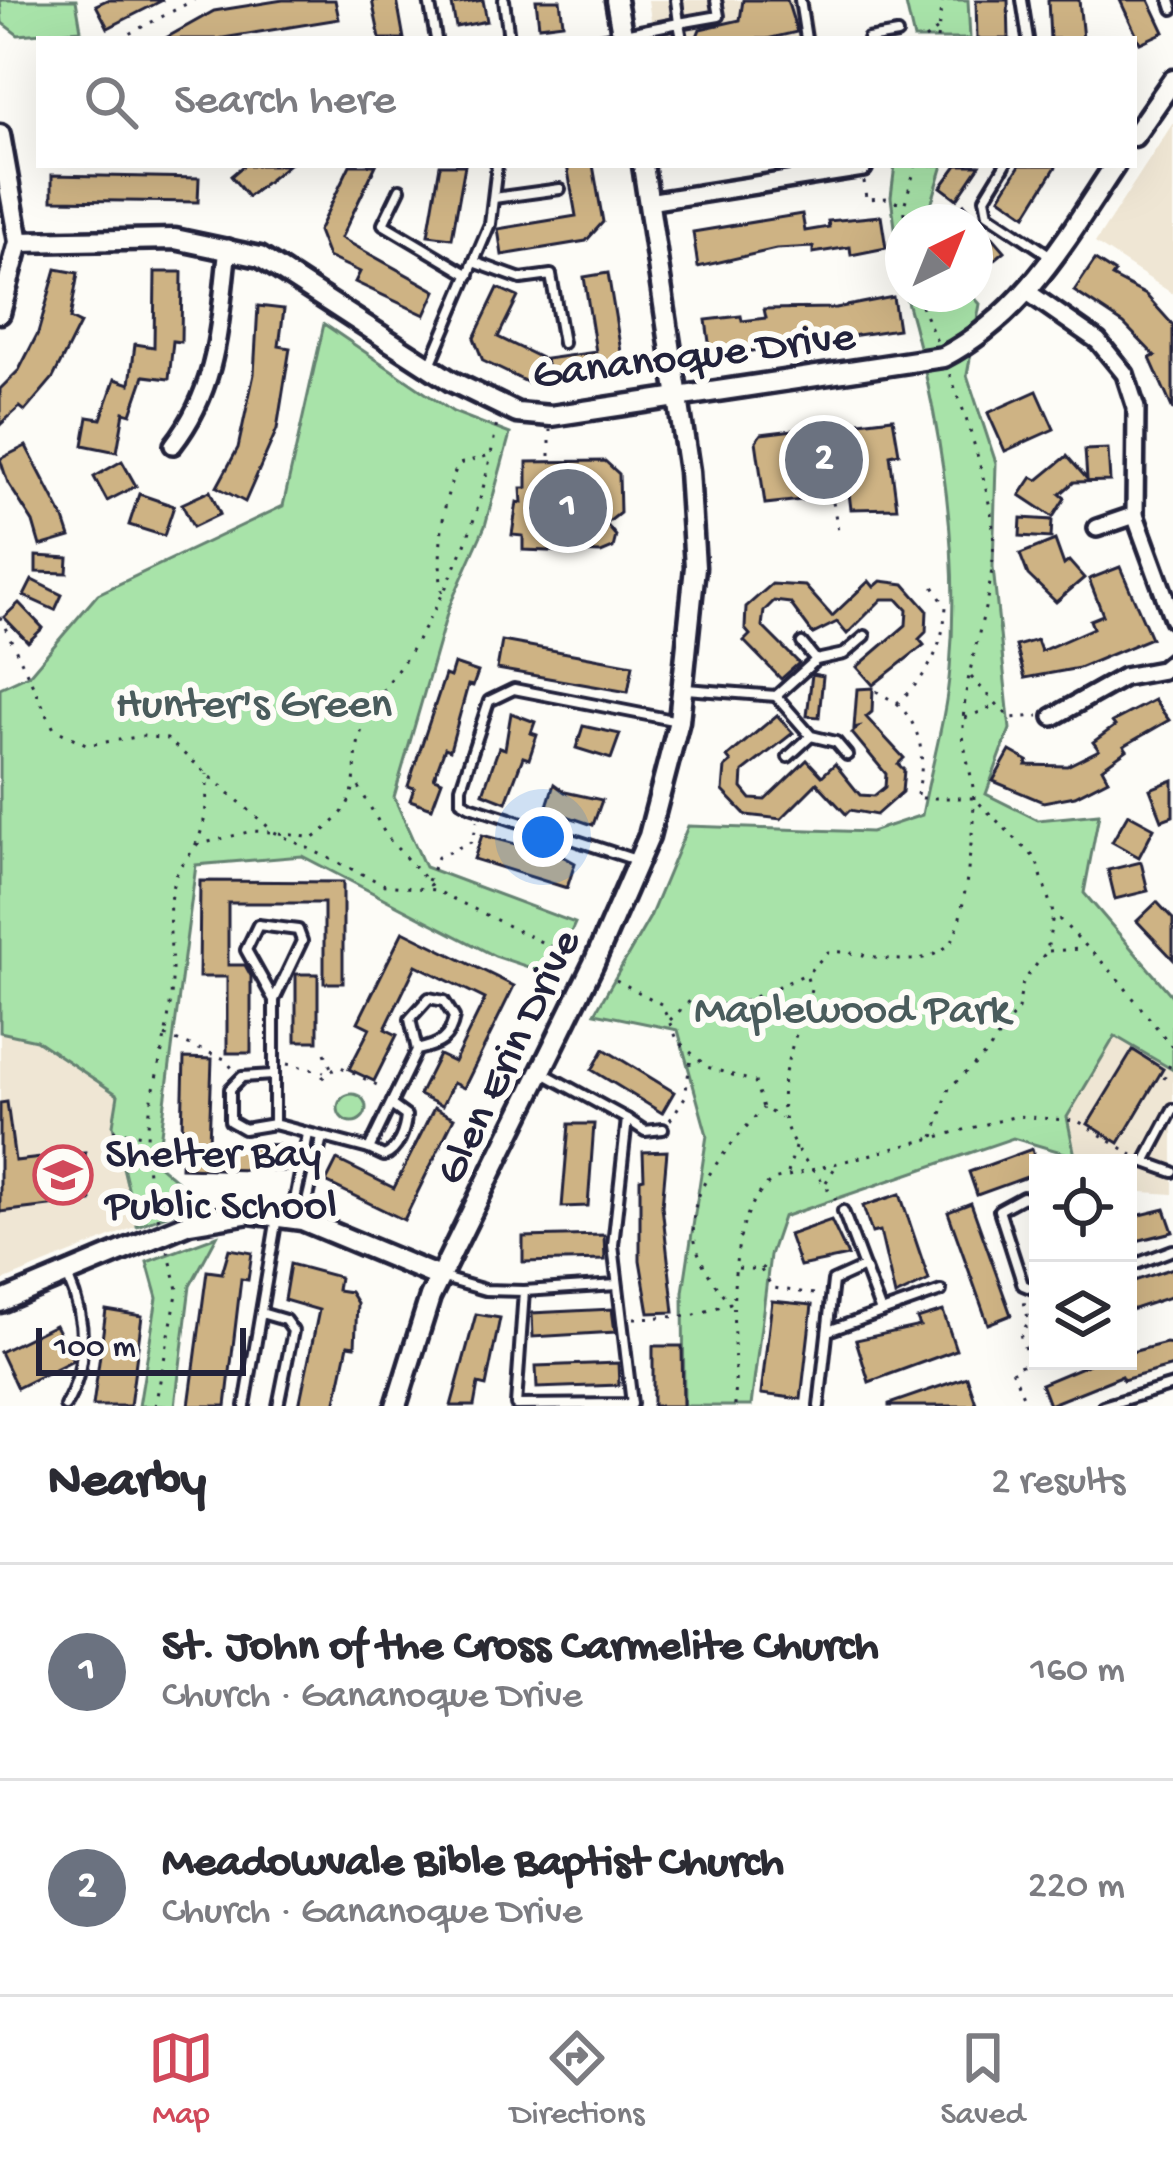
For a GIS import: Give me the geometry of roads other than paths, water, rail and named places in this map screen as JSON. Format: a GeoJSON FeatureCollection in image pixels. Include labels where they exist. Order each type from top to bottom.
{"type":"FeatureCollection","features":[{"type":"Feature","properties":{"kind":"street"},"geometry":{"type":"LineString","coordinates":[[616,0],[622,36]]}},
{"type":"Feature","properties":{"kind":"street"},"geometry":{"type":"LineString","coordinates":[[1137,132],[1173,80]]}},
{"type":"Feature","properties":{"kind":"street"},"geometry":{"type":"LineString","coordinates":[[0,135],[20,242],[0,313]]}},
{"type":"Feature","properties":{"kind":"street","name":"Glen Erin Drive"},"geometry":{"type":"LineString","coordinates":[[396,1406],[411,1345],[440,1277],[542,1072],[638,861],[665,787],[679,722],[695,567],[644,168]]}},
{"type":"Feature","properties":{"kind":"street","name":"Gananoque Drive"},"geometry":{"type":"LineString","coordinates":[[20,242],[175,239],[260,256],[500,408],[551,416],[943,357],[997,324],[1030,293],[1113,168]]}},
{"type":"Feature","properties":{"kind":"street"},"geometry":{"type":"LineString","coordinates":[[648,202],[863,169]]}},
{"type":"Feature","properties":{"kind":"street"},"geometry":{"type":"LineString","coordinates":[[173,445],[200,410],[216,349],[228,248]]}},
{"type":"Feature","properties":{"kind":"street"},"geometry":{"type":"LineString","coordinates":[[1030,293],[1098,341],[1125,374],[1136,408],[1135,515],[1173,619]]}},
{"type":"Feature","properties":{"kind":"street"},"geometry":{"type":"LineString","coordinates":[[1097,528],[1135,515]]}},
{"type":"Feature","properties":{"kind":"street"},"geometry":{"type":"LineString","coordinates":[[1053,717],[1124,677],[1162,670],[1173,661]]}},
{"type":"Feature","properties":{"kind":"street"},"geometry":{"type":"LineString","coordinates":[[0,1302],[68,1278],[164,1232],[219,1216],[290,1218],[440,1277]]}},
{"type":"Feature","properties":{"kind":"lane"},"geometry":{"type":"LineString","coordinates":[[428,0],[435,36]]}},
{"type":"Feature","properties":{"kind":"lane"},"geometry":{"type":"LineString","coordinates":[[504,0],[509,36]]}},
{"type":"Feature","properties":{"kind":"lane"},"geometry":{"type":"LineString","coordinates":[[676,0],[681,36]]}},
{"type":"Feature","properties":{"kind":"lane"},"geometry":{"type":"LineString","coordinates":[[626,36],[719,16],[716,0]]}},
{"type":"Feature","properties":{"kind":"lane"},"geometry":{"type":"LineString","coordinates":[[800,0],[806,36]]}},
{"type":"Feature","properties":{"kind":"lane"},"geometry":{"type":"LineString","coordinates":[[1022,0],[1028,36]]}},
{"type":"Feature","properties":{"kind":"lane"},"geometry":{"type":"LineString","coordinates":[[1170,0],[1173,9]]}},
{"type":"Feature","properties":{"kind":"lane"},"geometry":{"type":"LineString","coordinates":[[885,36],[897,34]]}},
{"type":"Feature","properties":{"kind":"lane"},"geometry":{"type":"LineString","coordinates":[[429,366],[474,262],[494,198],[497,168]]}},
{"type":"Feature","properties":{"kind":"lane"},"geometry":{"type":"LineString","coordinates":[[1003,168],[985,198],[988,214],[1053,257]]}},
{"type":"Feature","properties":{"kind":"lane"},"geometry":{"type":"LineString","coordinates":[[400,189],[383,224],[469,275]]}},
{"type":"Feature","properties":{"kind":"lane"},"geometry":{"type":"LineString","coordinates":[[494,198],[560,189]]}},
{"type":"Feature","properties":{"kind":"lane"},"geometry":{"type":"LineString","coordinates":[[474,262],[521,279],[551,275],[563,343]]}},
{"type":"Feature","properties":{"kind":"lane"},"geometry":{"type":"LineString","coordinates":[[776,696],[816,660],[844,654],[865,636]]}},
{"type":"Feature","properties":{"kind":"lane"},"geometry":{"type":"LineString","coordinates":[[802,644],[816,660]]}},
{"type":"Feature","properties":{"kind":"lane"},"geometry":{"type":"LineString","coordinates":[[685,688],[776,696],[811,736],[836,742],[848,755]]}},
{"type":"Feature","properties":{"kind":"lane"},"geometry":{"type":"LineString","coordinates":[[638,861],[479,809],[461,801],[460,787],[489,701],[514,689],[679,722]]}},
{"type":"Feature","properties":{"kind":"lane"},"geometry":{"type":"LineString","coordinates":[[788,757],[811,736]]}},
{"type":"Feature","properties":{"kind":"lane"},"geometry":{"type":"LineString","coordinates":[[274,1000],[246,950],[258,925],[298,930],[302,941],[274,1000],[274,1124]]}},
{"type":"Feature","properties":{"kind":"lane"},"geometry":{"type":"LineString","coordinates":[[369,1148],[417,1050],[410,1033],[417,1007],[429,998],[444,1001],[454,1017],[451,1033],[438,1046],[417,1050]]}},
{"type":"Feature","properties":{"kind":"lane"},"geometry":{"type":"LineString","coordinates":[[542,1072],[645,1131],[663,1129]]}},
{"type":"Feature","properties":{"kind":"lane"},"geometry":{"type":"LineString","coordinates":[[273,1075],[242,1077],[230,1089],[230,1121],[244,1130],[274,1124],[384,1156],[392,1153],[405,1128],[406,1116],[391,1105]]}},
{"type":"Feature","properties":{"kind":"lane"},"geometry":{"type":"LineString","coordinates":[[1173,1109],[1145,1162],[1173,1172]]}},
{"type":"Feature","properties":{"kind":"lane"},"geometry":{"type":"LineString","coordinates":[[524,1291],[516,1406],[632,1405],[626,1318],[613,1245],[627,1119]]}},
{"type":"Feature","properties":{"kind":"lane"},"geometry":{"type":"LineString","coordinates":[[290,1218],[308,1134]]}},
{"type":"Feature","properties":{"kind":"lane"},"geometry":{"type":"LineString","coordinates":[[245,1406],[261,1313],[290,1218],[322,1138]]}},
{"type":"Feature","properties":{"kind":"lane"},"geometry":{"type":"LineString","coordinates":[[1029,1199],[1023,1197],[999,1210],[1023,1285],[1029,1288]]}},
{"type":"Feature","properties":{"kind":"lane"},"geometry":{"type":"LineString","coordinates":[[843,1211],[881,1312]]}},
{"type":"Feature","properties":{"kind":"lane"},"geometry":{"type":"LineString","coordinates":[[1137,1264],[1173,1250]]}},
{"type":"Feature","properties":{"kind":"lane"},"geometry":{"type":"LineString","coordinates":[[819,1406],[833,1281],[864,1267]]}},
{"type":"Feature","properties":{"kind":"lane"},"geometry":{"type":"LineString","coordinates":[[440,1277],[485,1290],[617,1285]]}},
{"type":"Feature","properties":{"kind":"lane"},"geometry":{"type":"LineString","coordinates":[[65,1406],[80,1381],[82,1310],[68,1278]]}},
{"type":"Feature","properties":{"kind":"lane"},"geometry":{"type":"LineString","coordinates":[[828,1331],[941,1292]]}},
{"type":"Feature","properties":{"kind":"lane"},"geometry":{"type":"LineString","coordinates":[[261,1313],[285,1319],[292,1331],[278,1406]]}},
{"type":"Feature","properties":{"kind":"lane"},"geometry":{"type":"LineString","coordinates":[[1103,1406],[1173,1385]]}},
{"type":"Feature","properties":{"kind":"place","name":"Meadowvale Bible Baptist Church"},"geometry":{"type":"Point","coordinates":[824,460]}},
{"type":"Feature","properties":{"kind":"place","name":"St. John of the Cross Carmelite Church"},"geometry":{"type":"Point","coordinates":[568,508]}},
{"type":"Feature","properties":{"kind":"place","name":"Shelter Bay Public School"},"geometry":{"type":"Point","coordinates":[63,1175]}},
{"type":"Feature","properties":{"kind":"park label","name":"Hunter's Green"},"geometry":{"type":"Point","coordinates":[254,699]}},
{"type":"Feature","properties":{"kind":"park label","name":"Maplewood Park"},"geometry":{"type":"Point","coordinates":[852,1005]}}]}
